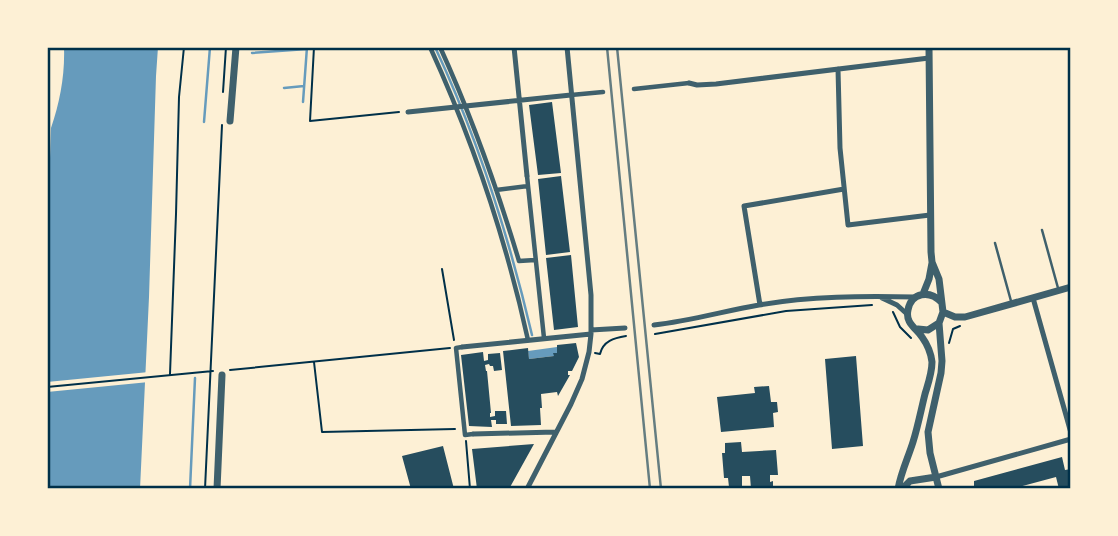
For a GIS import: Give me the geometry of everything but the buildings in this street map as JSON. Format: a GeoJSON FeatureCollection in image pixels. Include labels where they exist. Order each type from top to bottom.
{"type":"FeatureCollection","features":[{"type":"Feature","properties":{"kind":"street"},"geometry":{"type":"LineString","coordinates":[[230,121],[236,47]]}},
{"type":"Feature","properties":{"kind":"street"},"geometry":{"type":"LineString","coordinates":[[430,47],[461,106],[494,183],[519,261],[535,260]]}},
{"type":"Feature","properties":{"kind":"street"},"geometry":{"type":"LineString","coordinates":[[440,47],[509,262],[528,340]]}},
{"type":"Feature","properties":{"kind":"street"},"geometry":{"type":"LineString","coordinates":[[514,47],[544,338]]}},
{"type":"Feature","properties":{"kind":"street"},"geometry":{"type":"LineString","coordinates":[[527,489],[582,379],[591,332],[591,295],[567,47]]}},
{"type":"Feature","properties":{"kind":"street"},"geometry":{"type":"LineString","coordinates":[[900,489],[932,368],[929,348],[910,324],[907,314],[909,306],[929,279],[932,262],[929,47]]}},
{"type":"Feature","properties":{"kind":"street"},"geometry":{"type":"LineString","coordinates":[[634,89],[690,83],[716,84],[929,58]]}},
{"type":"Feature","properties":{"kind":"street"},"geometry":{"type":"LineString","coordinates":[[838,69],[840,148],[848,225],[930,215]]}},
{"type":"Feature","properties":{"kind":"street"},"geometry":{"type":"LineString","coordinates":[[408,111],[603,92]]}},
{"type":"Feature","properties":{"kind":"street"},"geometry":{"type":"LineString","coordinates":[[496,190],[528,186]]}},
{"type":"Feature","properties":{"kind":"street"},"geometry":{"type":"LineString","coordinates":[[760,305],[744,206],[844,189]]}},
{"type":"Feature","properties":{"kind":"street"},"geometry":{"type":"LineString","coordinates":[[932,262],[939,279],[943,312],[939,323],[942,361],[928,443],[939,489]]}},
{"type":"Feature","properties":{"kind":"street"},"geometry":{"type":"LineString","coordinates":[[943,312],[961,318],[1071,287]]}},
{"type":"Feature","properties":{"kind":"street"},"geometry":{"type":"LineString","coordinates":[[654,325],[760,305],[824,298],[931,294],[941,302]]}},
{"type":"Feature","properties":{"kind":"street"},"geometry":{"type":"LineString","coordinates":[[879,297],[890,301],[907,314]]}},
{"type":"Feature","properties":{"kind":"street"},"geometry":{"type":"LineString","coordinates":[[1033,298],[1071,433]]}},
{"type":"Feature","properties":{"kind":"street"},"geometry":{"type":"LineString","coordinates":[[916,329],[928,330],[939,323]]}},
{"type":"Feature","properties":{"kind":"street"},"geometry":{"type":"LineString","coordinates":[[555,432],[465,435],[459,347],[625,328]]}},
{"type":"Feature","properties":{"kind":"street"},"geometry":{"type":"LineString","coordinates":[[217,489],[221,373]]}},
{"type":"Feature","properties":{"kind":"street"},"geometry":{"type":"LineString","coordinates":[[900,489],[910,481],[936,477],[1071,439]]}},
{"type":"Feature","properties":{"kind":"lane"},"geometry":{"type":"LineString","coordinates":[[1042,230],[1059,291]]}},
{"type":"Feature","properties":{"kind":"lane"},"geometry":{"type":"LineString","coordinates":[[995,243],[1012,304]]}},
{"type":"Feature","properties":{"kind":"path"},"geometry":{"type":"LineString","coordinates":[[169,375],[179,97],[184,47]]}},
{"type":"Feature","properties":{"kind":"path"},"geometry":{"type":"LineString","coordinates":[[314,47],[310,121],[408,111]]}},
{"type":"Feature","properties":{"kind":"path"},"geometry":{"type":"LineString","coordinates":[[205,489],[222,131]]}},
{"type":"Feature","properties":{"kind":"path"},"geometry":{"type":"LineString","coordinates":[[231,370],[459,347],[442,269]]}},
{"type":"Feature","properties":{"kind":"path"},"geometry":{"type":"LineString","coordinates":[[654,334],[786,311],[878,304]]}},
{"type":"Feature","properties":{"kind":"path"},"geometry":{"type":"LineString","coordinates":[[889,308],[905,333],[917,342]]}},
{"type":"Feature","properties":{"kind":"path"},"geometry":{"type":"LineString","coordinates":[[948,349],[952,331],[958,327]]}},
{"type":"Feature","properties":{"kind":"path"},"geometry":{"type":"LineString","coordinates":[[594,353],[600,354],[603,345],[612,339],[626,336]]}},
{"type":"Feature","properties":{"kind":"path"},"geometry":{"type":"LineString","coordinates":[[314,361],[322,432],[464,428]]}},
{"type":"Feature","properties":{"kind":"path"},"geometry":{"type":"LineString","coordinates":[[47,387],[169,375],[221,373]]}},
{"type":"Feature","properties":{"kind":"path"},"geometry":{"type":"LineString","coordinates":[[465,435],[470,489]]}},
{"type":"Feature","properties":{"kind":"water"},"geometry":{"type":"Polygon","coordinates":[[[64,47],[158,47],[140,489],[47,489],[47,248],[51,128],[61,88],[64,47]]]}},
{"type":"Feature","properties":{"kind":"water"},"geometry":{"type":"Polygon","coordinates":[[[557,347],[554,356],[529,359],[528,351],[557,347]]]}},
{"type":"Feature","properties":{"kind":"pier"},"geometry":{"type":"Polygon","coordinates":[[[149,372],[149,382],[47,392],[47,382],[149,372]]]}},
{"type":"Feature","properties":{"kind":"waterway"},"geometry":{"type":"LineString","coordinates":[[204,122],[210,47]]}},
{"type":"Feature","properties":{"kind":"waterway"},"geometry":{"type":"LineString","coordinates":[[303,102],[307,47]]}},
{"type":"Feature","properties":{"kind":"waterway"},"geometry":{"type":"LineString","coordinates":[[435,47],[465,117],[491,189],[532,335]]}},
{"type":"Feature","properties":{"kind":"waterway"},"geometry":{"type":"LineString","coordinates":[[252,53],[307,49]]}},
{"type":"Feature","properties":{"kind":"waterway"},"geometry":{"type":"LineString","coordinates":[[284,88],[304,86]]}},
{"type":"Feature","properties":{"kind":"waterway"},"geometry":{"type":"LineString","coordinates":[[190,489],[195,378]]}},
{"type":"Feature","properties":{"kind":"railway"},"geometry":{"type":"LineString","coordinates":[[607,47],[650,489]]}},
{"type":"Feature","properties":{"kind":"railway"},"geometry":{"type":"LineString","coordinates":[[617,47],[661,489]]}}]}
